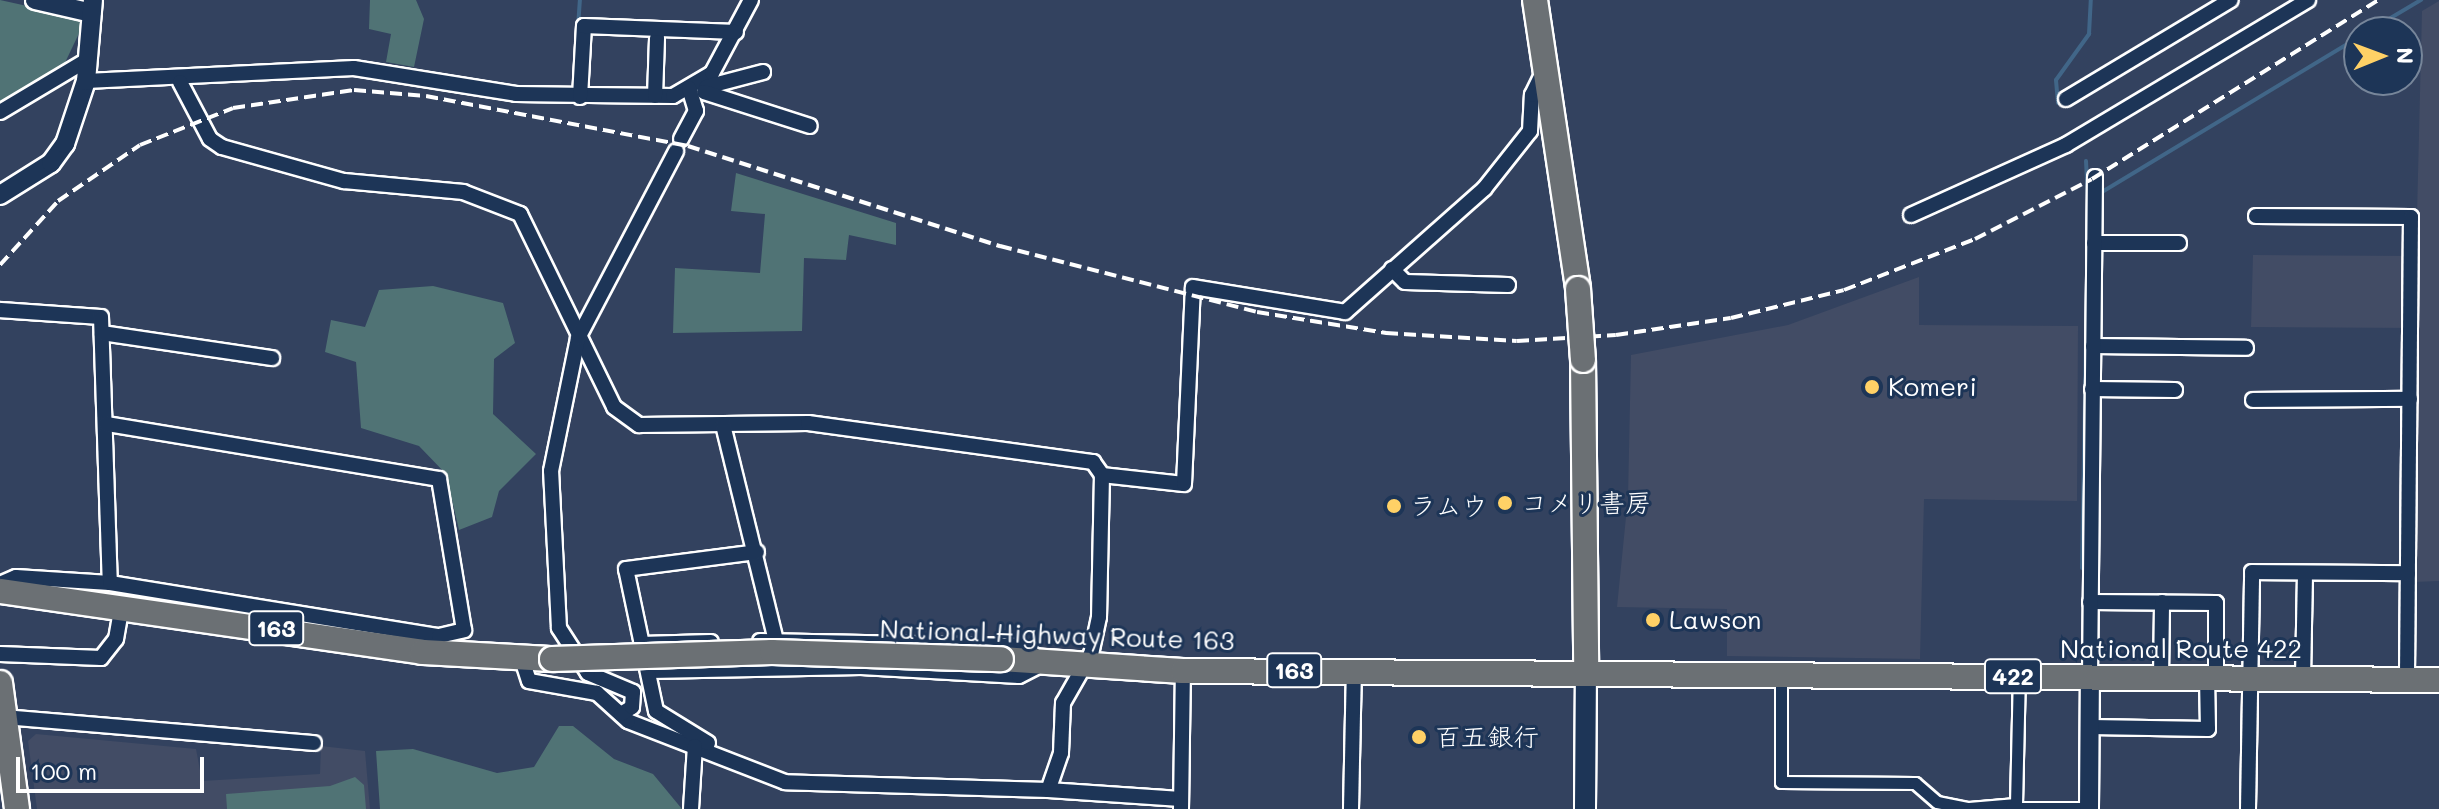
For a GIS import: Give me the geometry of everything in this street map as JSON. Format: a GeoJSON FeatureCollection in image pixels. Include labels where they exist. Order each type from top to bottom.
{"type":"FeatureCollection","features":[{"type":"Feature","properties":{"kind":"highway"},"geometry":{"type":"LineString","coordinates":[[1535,0],[1578,289],[1583,360],[1586,671]]}},
{"type":"Feature","properties":{"kind":"highway","name":"National Highway Route 163"},"geometry":{"type":"LineString","coordinates":[[0,591],[116,594],[522,660],[772,652],[1001,659],[1183,671],[1586,671]]}},
{"type":"Feature","properties":{"kind":"highway","name":"National Route 422"},"geometry":{"type":"LineString","coordinates":[[1586,671],[2439,680]]}},
{"type":"Feature","properties":{"kind":"highway"},"geometry":{"type":"LineString","coordinates":[[0,683],[17,809]]}},
{"type":"Feature","properties":{"kind":"main road"},"geometry":{"type":"LineString","coordinates":[[1585,809],[1586,671]]}},
{"type":"Feature","properties":{"kind":"street"},"geometry":{"type":"LineString","coordinates":[[0,195],[51,163],[65,144],[86,81],[92,6],[35,0]]}},
{"type":"Feature","properties":{"kind":"street"},"geometry":{"type":"LineString","coordinates":[[2066,99],[2231,0]]}},
{"type":"Feature","properties":{"kind":"street"},"geometry":{"type":"LineString","coordinates":[[1911,215],[2066,145],[2308,0]]}},
{"type":"Feature","properties":{"kind":"street"},"geometry":{"type":"LineString","coordinates":[[621,714],[632,707],[633,692],[588,673],[559,628],[551,471],[578,338],[679,145],[696,111],[703,85],[736,32],[748,1]]}},
{"type":"Feature","properties":{"kind":"street"},"geometry":{"type":"LineString","coordinates":[[580,97],[584,26],[736,32]]}},
{"type":"Feature","properties":{"kind":"street"},"geometry":{"type":"LineString","coordinates":[[655,96],[657,38]]}},
{"type":"Feature","properties":{"kind":"street"},"geometry":{"type":"LineString","coordinates":[[0,112],[87,60]]}},
{"type":"Feature","properties":{"kind":"street"},"geometry":{"type":"LineString","coordinates":[[86,81],[180,82],[354,68],[472,90],[580,97],[655,96],[763,72]]}},
{"type":"Feature","properties":{"kind":"street"},"geometry":{"type":"LineString","coordinates":[[1102,475],[1184,484],[1193,287],[1345,312],[1451,221],[1525,138],[1532,95],[1546,69]]}},
{"type":"Feature","properties":{"kind":"street"},"geometry":{"type":"LineString","coordinates":[[180,82],[210,139],[222,147],[344,181],[463,192],[520,214],[578,338],[626,419],[723,425],[808,423],[1093,462],[1102,475],[1103,588],[1084,666],[1063,703],[1061,753],[1048,790]]}},
{"type":"Feature","properties":{"kind":"street"},"geometry":{"type":"LineString","coordinates":[[703,85],[810,126]]}},
{"type":"Feature","properties":{"kind":"street"},"geometry":{"type":"LineString","coordinates":[[1781,673],[1781,782],[1915,783],[1937,802],[2011,808],[2089,809],[2094,190]]}},
{"type":"Feature","properties":{"kind":"street"},"geometry":{"type":"LineString","coordinates":[[2256,216],[2411,217],[2407,680]]}},
{"type":"Feature","properties":{"kind":"street"},"geometry":{"type":"LineString","coordinates":[[2094,243],[2179,243]]}},
{"type":"Feature","properties":{"kind":"street"},"geometry":{"type":"LineString","coordinates":[[1392,269],[1405,282],[1508,285]]}},
{"type":"Feature","properties":{"kind":"street"},"geometry":{"type":"LineString","coordinates":[[0,310],[101,317],[116,594],[116,639],[101,658],[0,654]]}},
{"type":"Feature","properties":{"kind":"street"},"geometry":{"type":"LineString","coordinates":[[102,333],[272,358]]}},
{"type":"Feature","properties":{"kind":"street"},"geometry":{"type":"LineString","coordinates":[[2093,346],[2246,348]]}},
{"type":"Feature","properties":{"kind":"street"},"geometry":{"type":"LineString","coordinates":[[2092,389],[2175,390]]}},
{"type":"Feature","properties":{"kind":"street"},"geometry":{"type":"LineString","coordinates":[[2253,400],[2410,399]]}},
{"type":"Feature","properties":{"kind":"street"},"geometry":{"type":"LineString","coordinates":[[0,584],[16,577],[116,594],[439,636],[464,630],[439,479],[105,424]]}},
{"type":"Feature","properties":{"kind":"street"},"geometry":{"type":"LineString","coordinates":[[723,425],[757,552],[776,640]]}},
{"type":"Feature","properties":{"kind":"street"},"geometry":{"type":"LineString","coordinates":[[756,770],[656,711],[626,569],[757,552]]}},
{"type":"Feature","properties":{"kind":"street"},"geometry":{"type":"LineString","coordinates":[[2248,809],[2252,572],[2408,573]]}},
{"type":"Feature","properties":{"kind":"street"},"geometry":{"type":"LineString","coordinates":[[2303,678],[2305,573]]}},
{"type":"Feature","properties":{"kind":"street"},"geometry":{"type":"LineString","coordinates":[[2090,602],[2216,603],[2208,729],[2091,727]]}},
{"type":"Feature","properties":{"kind":"street"},"geometry":{"type":"LineString","coordinates":[[2161,677],[2162,602]]}},
{"type":"Feature","properties":{"kind":"street"},"geometry":{"type":"LineString","coordinates":[[641,644],[776,640],[1022,646],[1045,663],[1019,676],[848,667],[649,671]]}},
{"type":"Feature","properties":{"kind":"street"},"geometry":{"type":"LineString","coordinates":[[522,660],[529,681],[597,693],[621,714],[695,746],[756,770],[819,787],[1048,790],[1181,804],[1183,671]]}},
{"type":"Feature","properties":{"kind":"street"},"geometry":{"type":"LineString","coordinates":[[1351,809],[1354,669]]}},
{"type":"Feature","properties":{"kind":"street"},"geometry":{"type":"LineString","coordinates":[[2011,808],[2019,676]]}},
{"type":"Feature","properties":{"kind":"street"},"geometry":{"type":"LineString","coordinates":[[4,717],[314,743]]}},
{"type":"Feature","properties":{"kind":"street"},"geometry":{"type":"LineString","coordinates":[[691,809],[695,746]]}},
{"type":"Feature","properties":{"kind":"shaded area"},"geometry":{"type":"Polygon","coordinates":[[[2439,1],[2439,581],[2414,582],[2416,328],[2251,327],[2253,255],[2416,256],[2420,96],[2423,96],[2422,11],[2439,1]]]}},
{"type":"Feature","properties":{"kind":"shaded area"},"geometry":{"type":"Polygon","coordinates":[[[1919,277],[1919,325],[2078,326],[2077,501],[1924,499],[1920,659],[1727,656],[1727,609],[1617,607],[1628,497],[1631,355],[1788,325],[1919,277]]]}},
{"type":"Feature","properties":{"kind":"shaded area"},"geometry":{"type":"Polygon","coordinates":[[[36,734],[196,749],[202,781],[320,774],[321,746],[365,751],[370,809],[37,809],[28,741],[36,734]]]}},
{"type":"Feature","properties":{"kind":"green space"},"geometry":{"type":"Polygon","coordinates":[[[0,0],[77,17],[82,27],[62,69],[0,107],[0,0]]]}},
{"type":"Feature","properties":{"kind":"green space"},"geometry":{"type":"Polygon","coordinates":[[[370,0],[416,0],[424,19],[414,67],[386,62],[391,34],[369,29],[370,0]]]}},
{"type":"Feature","properties":{"kind":"green space"},"geometry":{"type":"Polygon","coordinates":[[[736,173],[896,223],[896,245],[849,235],[846,260],[804,258],[802,331],[673,333],[675,268],[760,273],[765,214],[731,211],[736,173]]]}},
{"type":"Feature","properties":{"kind":"green space"},"geometry":{"type":"Polygon","coordinates":[[[433,286],[503,303],[515,343],[494,359],[493,414],[536,454],[499,491],[492,517],[459,530],[446,474],[419,446],[361,428],[356,362],[325,352],[331,320],[365,327],[379,290],[433,286]]]}},
{"type":"Feature","properties":{"kind":"green space"},"geometry":{"type":"Polygon","coordinates":[[[559,726],[573,726],[614,759],[653,774],[682,809],[380,809],[376,751],[413,749],[497,773],[534,767],[559,726]]]}},
{"type":"Feature","properties":{"kind":"green space"},"geometry":{"type":"Polygon","coordinates":[[[355,777],[364,785],[366,809],[227,809],[226,794],[330,786],[355,777]]]}},
{"type":"Feature","properties":{"kind":"waterway"},"geometry":{"type":"LineString","coordinates":[[578,27],[580,0]]}},
{"type":"Feature","properties":{"kind":"waterway"},"geometry":{"type":"LineString","coordinates":[[2058,103],[2056,80],[2089,34],[2091,0]]}},
{"type":"Feature","properties":{"kind":"waterway"},"geometry":{"type":"LineString","coordinates":[[2394,16],[2421,0]]}},
{"type":"Feature","properties":{"kind":"waterway"},"geometry":{"type":"LineString","coordinates":[[2097,195],[2343,47]]}},
{"type":"Feature","properties":{"kind":"waterway"},"geometry":{"type":"LineString","coordinates":[[2086,161],[2088,198]]}},
{"type":"Feature","properties":{"kind":"waterway"},"geometry":{"type":"LineString","coordinates":[[2082,568],[2087,271]]}},
{"type":"Feature","properties":{"kind":"railway"},"geometry":{"type":"LineString","coordinates":[[0,265],[58,201],[140,145],[233,108],[354,90],[426,96],[688,146],[1000,246],[1257,312],[1386,333],[1517,341],[1616,335],[1731,318],[1844,290],[1975,239],[2092,179],[2378,0]]}},
{"type":"Feature","properties":{"kind":"place","name":"Komeri"},"geometry":{"type":"Point","coordinates":[1872,387]}},
{"type":"Feature","properties":{"kind":"place","name":"コメリ書房"},"geometry":{"type":"Point","coordinates":[1505,503]}},
{"type":"Feature","properties":{"kind":"place","name":"ラムウ"},"geometry":{"type":"Point","coordinates":[1394,506]}},
{"type":"Feature","properties":{"kind":"place","name":"Lawson"},"geometry":{"type":"Point","coordinates":[1653,620]}},
{"type":"Feature","properties":{"kind":"place","name":"百五銀行"},"geometry":{"type":"Point","coordinates":[1419,737]}}]}
